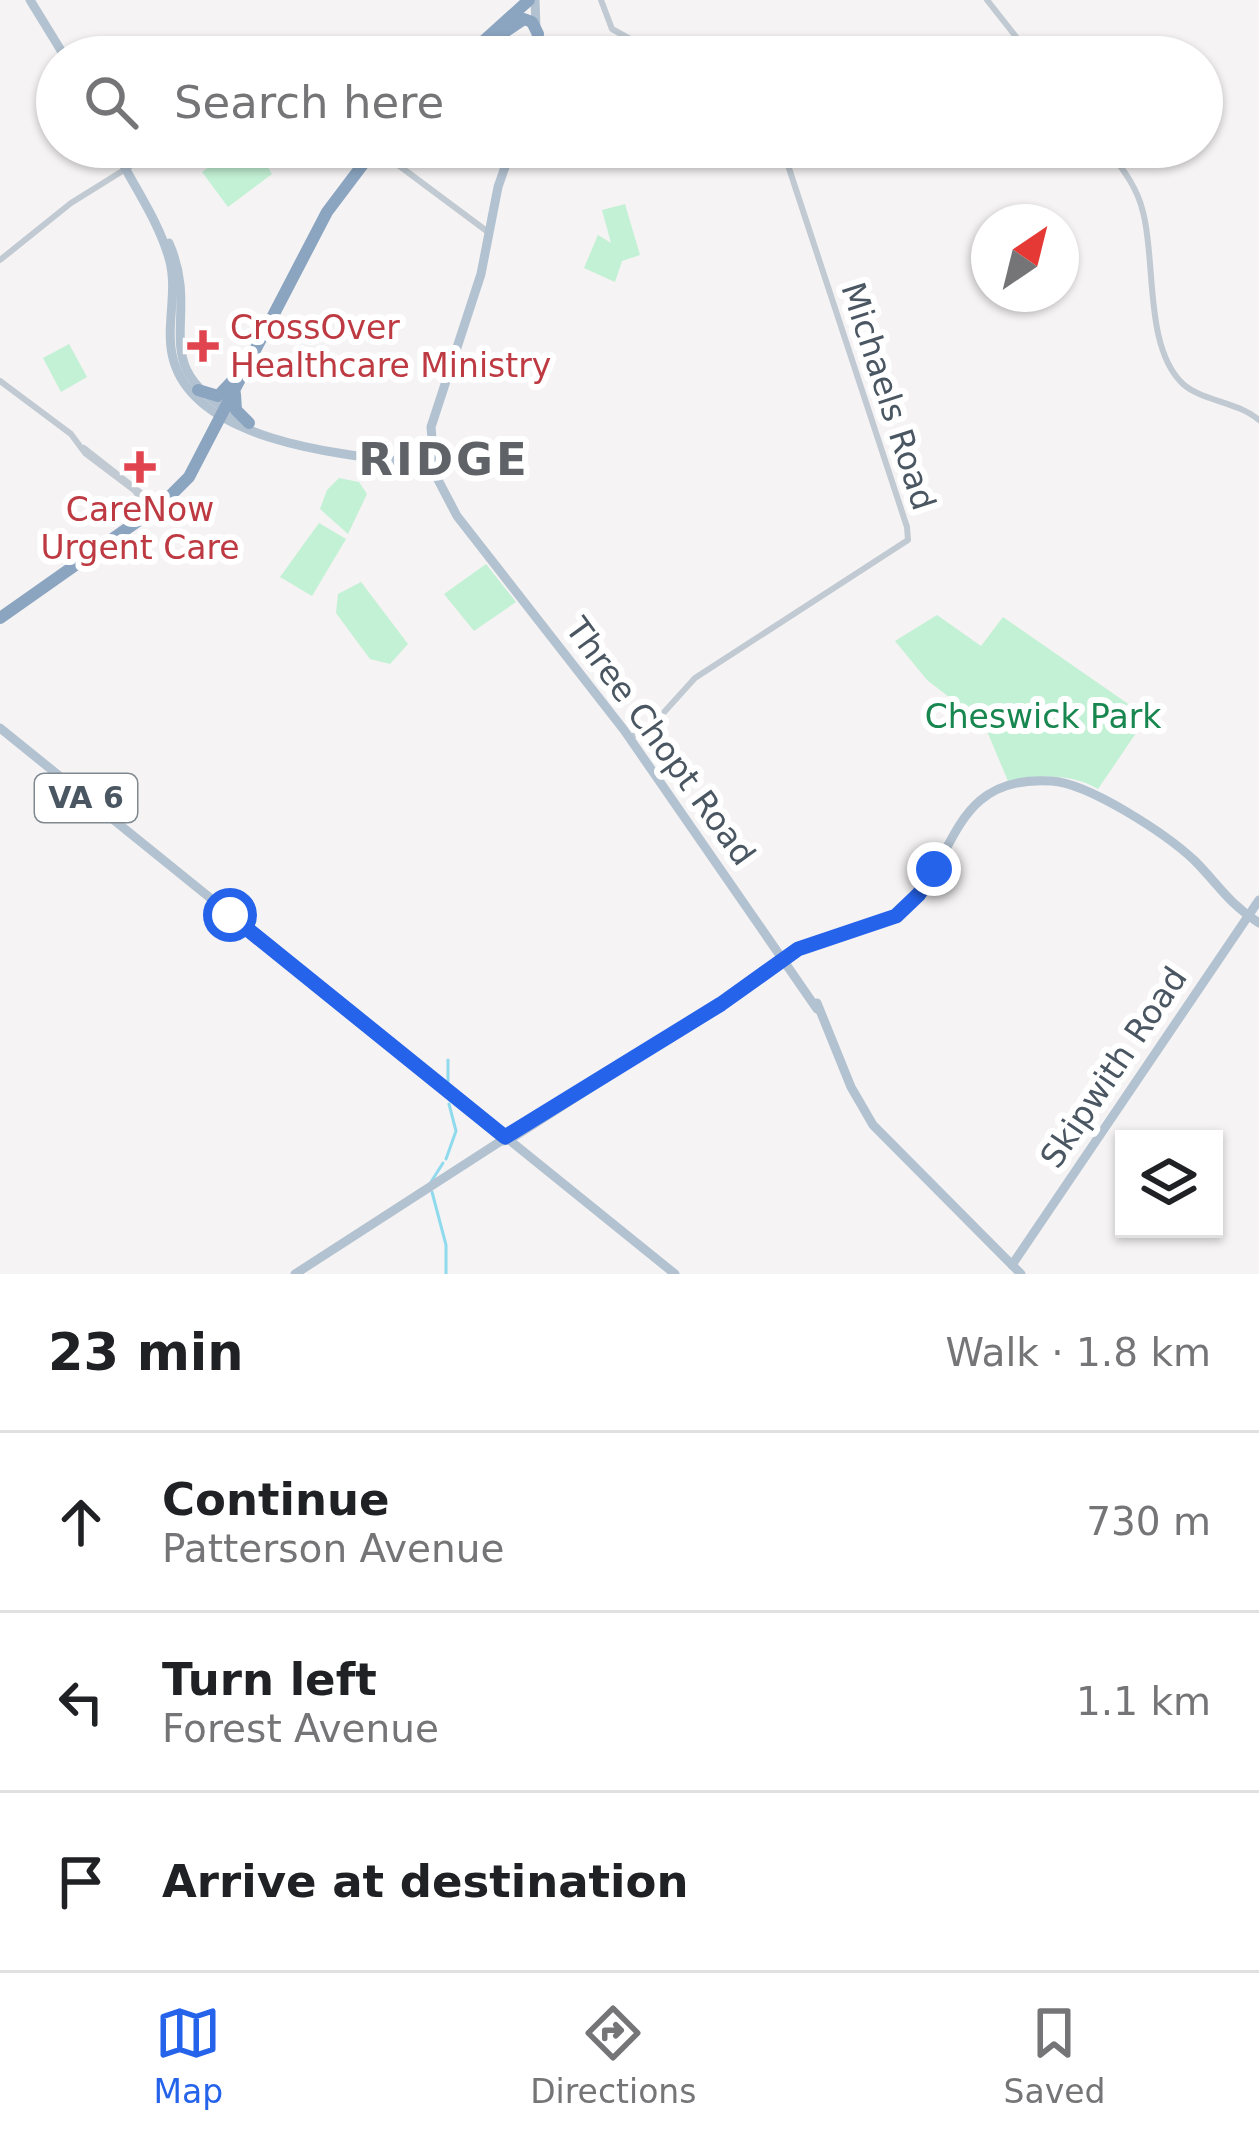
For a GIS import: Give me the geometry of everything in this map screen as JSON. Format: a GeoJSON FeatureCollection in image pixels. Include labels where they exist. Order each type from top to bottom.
{"type":"FeatureCollection","features":[{"type":"Feature","properties":{"kind":"highway"},"geometry":{"type":"LineString","coordinates":[[500,35],[531,2]]}},
{"type":"Feature","properties":{"kind":"highway"},"geometry":{"type":"LineString","coordinates":[[494,36],[531,2]]}},
{"type":"Feature","properties":{"kind":"highway"},"geometry":{"type":"LineString","coordinates":[[500,35],[524,19],[533,23],[538,34]]}},
{"type":"Feature","properties":{"kind":"highway"},"geometry":{"type":"LineString","coordinates":[[0,614],[151,507],[185,472],[222,411],[321,209],[355,168]]}},
{"type":"Feature","properties":{"kind":"highway"},"geometry":{"type":"LineString","coordinates":[[198,390],[218,396],[236,383]]}},
{"type":"Feature","properties":{"kind":"highway"},"geometry":{"type":"LineString","coordinates":[[236,383],[236,410],[255,428]]}},
{"type":"Feature","properties":{"kind":"main road"},"geometry":{"type":"LineString","coordinates":[[29,0],[52,36]]}},
{"type":"Feature","properties":{"kind":"main road"},"geometry":{"type":"LineString","coordinates":[[531,2],[538,34]]}},
{"type":"Feature","properties":{"kind":"main road"},"geometry":{"type":"LineString","coordinates":[[531,2],[537,36]]}},
{"type":"Feature","properties":{"kind":"main road"},"geometry":{"type":"LineString","coordinates":[[128,168],[168,255],[171,344],[176,369],[196,398],[299,446],[434,464]]}},
{"type":"Feature","properties":{"kind":"main road"},"geometry":{"type":"LineString","coordinates":[[129,168],[177,264],[181,355],[198,390],[222,411]]}},
{"type":"Feature","properties":{"kind":"main road","name":"Three Chopt Road"},"geometry":{"type":"LineString","coordinates":[[505,168],[441,405],[434,464],[522,598]]}},
{"type":"Feature","properties":{"kind":"main road","name":"Three Chopt Road"},"geometry":{"type":"LineString","coordinates":[[441,405],[430,442],[440,488],[457,516],[630,738],[812,993],[856,1097],[873,1125],[1021,1274]]}},
{"type":"Feature","properties":{"kind":"main road"},"geometry":{"type":"LineString","coordinates":[[412,461],[425,454],[430,442]]}},
{"type":"Feature","properties":{"kind":"main road"},"geometry":{"type":"LineString","coordinates":[[412,461],[427,468],[440,488]]}},
{"type":"Feature","properties":{"kind":"main road","name":"VA 6"},"geometry":{"type":"LineString","coordinates":[[0,732],[670,1274]]}},
{"type":"Feature","properties":{"kind":"main road"},"geometry":{"type":"LineString","coordinates":[[295,1274],[786,960],[899,920],[925,896],[969,819],[995,799],[1031,788],[1066,789],[1096,801],[1182,858],[1223,905],[1259,927]]}},
{"type":"Feature","properties":{"kind":"main road","name":"Skipwith Road"},"geometry":{"type":"LineString","coordinates":[[1012,1265],[1259,900]]}},
{"type":"Feature","properties":{"kind":"street"},"geometry":{"type":"LineString","coordinates":[[602,0],[612,29],[625,36]]}},
{"type":"Feature","properties":{"kind":"street"},"geometry":{"type":"LineString","coordinates":[[987,0],[1015,36]]}},
{"type":"Feature","properties":{"kind":"street"},"geometry":{"type":"LineString","coordinates":[[0,260],[70,203],[126,168]]}},
{"type":"Feature","properties":{"kind":"street"},"geometry":{"type":"LineString","coordinates":[[401,168],[490,234]]}},
{"type":"Feature","properties":{"kind":"street","name":"Michaels Road"},"geometry":{"type":"LineString","coordinates":[[630,738],[661,717],[685,686],[706,670],[908,540],[789,168]]}},
{"type":"Feature","properties":{"kind":"street"},"geometry":{"type":"LineString","coordinates":[[1122,168],[1142,207],[1160,344],[1186,386],[1242,407],[1259,420]]}},
{"type":"Feature","properties":{"kind":"street"},"geometry":{"type":"LineString","coordinates":[[0,381],[145,492],[151,507]]}},
{"type":"Feature","properties":{"kind":"green space"},"geometry":{"type":"Polygon","coordinates":[[[207,168],[268,168],[272,174],[228,207],[202,172],[207,168]]]}},
{"type":"Feature","properties":{"kind":"green space"},"geometry":{"type":"Polygon","coordinates":[[[625,204],[640,255],[622,261],[615,282],[584,268],[598,235],[611,243],[602,210],[625,204]]]}},
{"type":"Feature","properties":{"kind":"green space"},"geometry":{"type":"Polygon","coordinates":[[[69,344],[87,377],[61,392],[43,358],[69,344]]]}},
{"type":"Feature","properties":{"kind":"green space"},"geometry":{"type":"Polygon","coordinates":[[[339,478],[359,482],[367,494],[348,534],[320,509],[327,490],[339,478]]]}},
{"type":"Feature","properties":{"kind":"green space"},"geometry":{"type":"Polygon","coordinates":[[[319,523],[346,539],[312,596],[280,577],[319,523]]]}},
{"type":"Feature","properties":{"kind":"green space"},"geometry":{"type":"Polygon","coordinates":[[[486,564],[516,602],[474,631],[444,594],[486,564]]]}},
{"type":"Feature","properties":{"kind":"green space"},"geometry":{"type":"Polygon","coordinates":[[[361,582],[408,644],[390,664],[370,659],[336,613],[338,594],[361,582]]]}},
{"type":"Feature","properties":{"kind":"green space","name":"Cheswick Park"},"geometry":{"type":"Polygon","coordinates":[[[937,615],[981,646],[1003,617],[1147,717],[1098,789],[1054,777],[1008,781],[984,724],[927,680],[895,641],[937,615]]]}},
{"type":"Feature","properties":{"kind":"waterway"},"geometry":{"type":"LineString","coordinates":[[448,1060],[448,1084]]}},
{"type":"Feature","properties":{"kind":"waterway"},"geometry":{"type":"LineString","coordinates":[[446,1159],[456,1131],[449,1104]]}},
{"type":"Feature","properties":{"kind":"waterway"},"geometry":{"type":"LineString","coordinates":[[431,1182],[443,1163]]}},
{"type":"Feature","properties":{"kind":"waterway"},"geometry":{"type":"LineString","coordinates":[[432,1192],[446,1245],[446,1274]]}},
{"type":"Feature","properties":{"kind":"place","name":"CrossOver Healthcare Ministry"},"geometry":{"type":"Point","coordinates":[203,346]}},
{"type":"Feature","properties":{"kind":"place","name":"CareNow Urgent Care"},"geometry":{"type":"Point","coordinates":[140,467]}},
{"type":"Feature","properties":{"kind":"district","name":"RIDGE"},"geometry":{"type":"Point","coordinates":[444,459]}},
{"type":"Feature","properties":{"kind":"route"},"geometry":{"type":"LineString","coordinates":[[230,915],[505,1137],[721,1004],[798,949],[896,916],[919,894],[934,869]]}}]}
